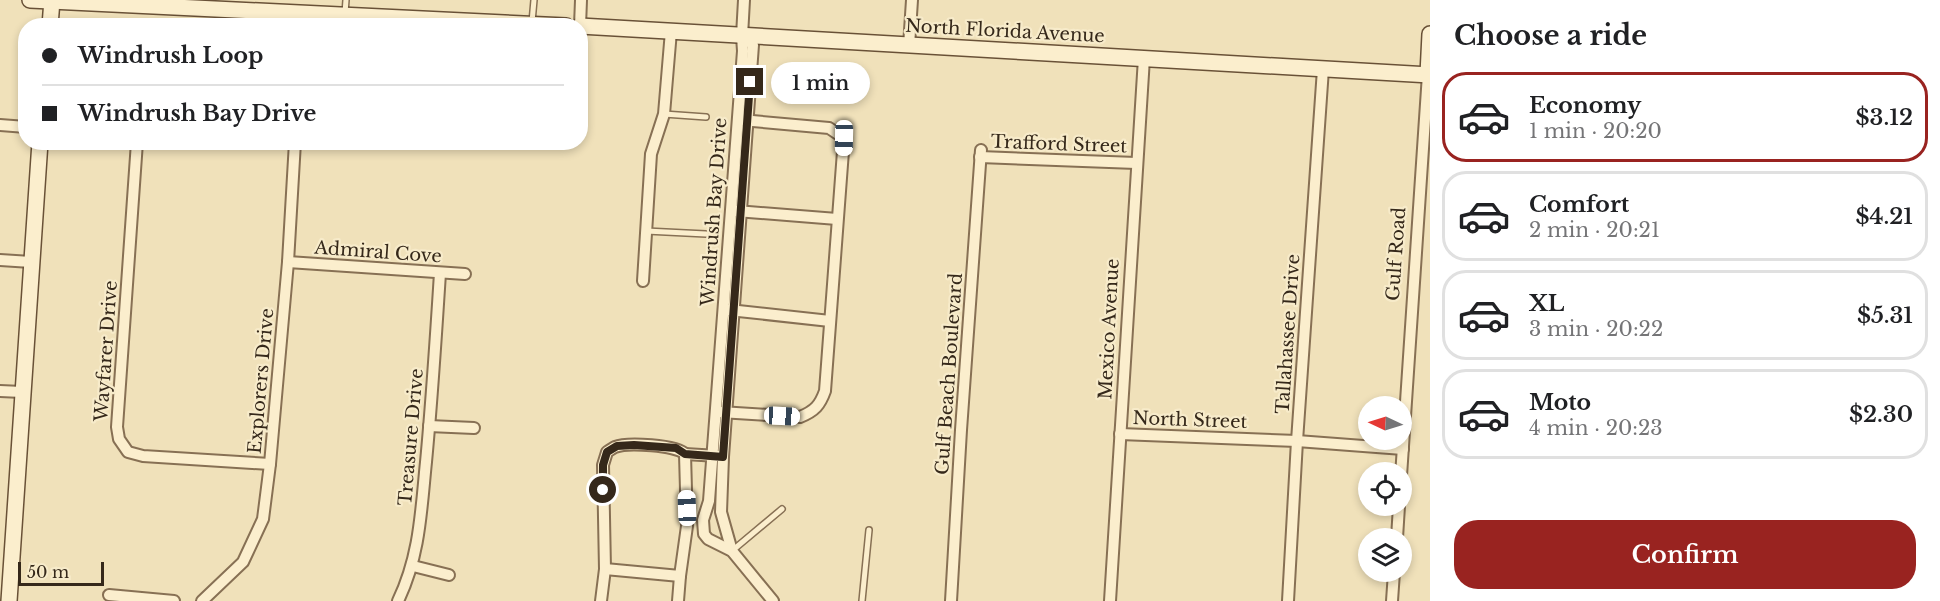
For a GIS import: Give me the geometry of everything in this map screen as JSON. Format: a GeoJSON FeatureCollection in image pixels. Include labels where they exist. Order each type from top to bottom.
{"type":"FeatureCollection","features":[{"type":"Feature","properties":{"kind":"street"},"geometry":{"type":"LineString","coordinates":[[30,0],[275,10],[297,18]]}},
{"type":"Feature","properties":{"kind":"street"},"geometry":{"type":"LineString","coordinates":[[580,18],[581,0]]}},
{"type":"Feature","properties":{"kind":"street","name":"Windrush Bay Drive"},"geometry":{"type":"LineString","coordinates":[[744,0],[742,120],[729,310],[718,456],[710,501],[704,520],[704,534],[708,539],[732,551],[773,601]]}},
{"type":"Feature","properties":{"kind":"street"},"geometry":{"type":"LineString","coordinates":[[909,46],[912,0]]}},
{"type":"Feature","properties":{"kind":"street"},"geometry":{"type":"LineString","coordinates":[[51,18],[52,1]]}},
{"type":"Feature","properties":{"kind":"street"},"geometry":{"type":"LineString","coordinates":[[324,18],[345,16],[392,18]]}},
{"type":"Feature","properties":{"kind":"street","name":"North Florida Avenue"},"geometry":{"type":"LineString","coordinates":[[588,26],[1429,75]]}},
{"type":"Feature","properties":{"kind":"street"},"geometry":{"type":"LineString","coordinates":[[643,281],[651,154],[664,114],[671,31]]}},
{"type":"Feature","properties":{"kind":"street","name":"Gulf Road"},"geometry":{"type":"LineString","coordinates":[[1407,396],[1430,34]]}},
{"type":"Feature","properties":{"kind":"street","name":"Mexico Avenue"},"geometry":{"type":"LineString","coordinates":[[1110,601],[1144,58]]}},
{"type":"Feature","properties":{"kind":"street","name":"Tallahassee Drive"},"geometry":{"type":"LineString","coordinates":[[1288,601],[1323,69]]}},
{"type":"Feature","properties":{"kind":"street"},"geometry":{"type":"LineString","coordinates":[[721,412],[800,417],[817,407],[825,390],[844,138],[829,128],[742,120]]}},
{"type":"Feature","properties":{"kind":"street"},"geometry":{"type":"LineString","coordinates":[[0,125],[18,126]]}},
{"type":"Feature","properties":{"kind":"street"},"geometry":{"type":"LineString","coordinates":[[9,601],[39,150]]}},
{"type":"Feature","properties":{"kind":"street","name":"Wayfarer Drive"},"geometry":{"type":"LineString","coordinates":[[135,150],[117,427],[119,439],[128,452],[142,456],[270,464]]}},
{"type":"Feature","properties":{"kind":"street","name":"Explorers Drive"},"geometry":{"type":"LineString","coordinates":[[202,601],[243,562],[263,519],[288,262],[295,150]]}},
{"type":"Feature","properties":{"kind":"street","name":"Trafford Street"},"geometry":{"type":"LineString","coordinates":[[980,153],[1136,163]]}},
{"type":"Feature","properties":{"kind":"street","name":"Gulf Beach Boulevard"},"geometry":{"type":"LineString","coordinates":[[951,601],[980,153]]}},
{"type":"Feature","properties":{"kind":"street"},"geometry":{"type":"LineString","coordinates":[[736,211],[837,219]]}},
{"type":"Feature","properties":{"kind":"street"},"geometry":{"type":"LineString","coordinates":[[0,261],[31,262]]}},
{"type":"Feature","properties":{"kind":"street","name":"Admiral Cove"},"geometry":{"type":"LineString","coordinates":[[288,262],[465,274]]}},
{"type":"Feature","properties":{"kind":"street","name":"Treasure Drive"},"geometry":{"type":"LineString","coordinates":[[398,601],[412,566],[419,537],[440,273]]}},
{"type":"Feature","properties":{"kind":"street"},"geometry":{"type":"LineString","coordinates":[[729,310],[830,321]]}},
{"type":"Feature","properties":{"kind":"street"},"geometry":{"type":"LineString","coordinates":[[0,391],[22,392]]}},
{"type":"Feature","properties":{"kind":"street"},"geometry":{"type":"LineString","coordinates":[[429,426],[474,428]]}},
{"type":"Feature","properties":{"kind":"street","name":"North Street"},"geometry":{"type":"LineString","coordinates":[[1120,434],[1358,446]]}},
{"type":"Feature","properties":{"kind":"street"},"geometry":{"type":"LineString","coordinates":[[601,601],[605,569],[603,465],[607,452],[617,446],[634,445],[676,448],[685,454],[718,456]]}},
{"type":"Feature","properties":{"kind":"street"},"geometry":{"type":"LineString","coordinates":[[678,601],[687,525],[685,454]]}},
{"type":"Feature","properties":{"kind":"street","name":"Windrush Bay Drive"},"geometry":{"type":"LineString","coordinates":[[718,456],[722,512],[732,551]]}},
{"type":"Feature","properties":{"kind":"street"},"geometry":{"type":"LineString","coordinates":[[706,512],[722,512]]}},
{"type":"Feature","properties":{"kind":"street"},"geometry":{"type":"LineString","coordinates":[[412,566],[448,576]]}},
{"type":"Feature","properties":{"kind":"street"},"geometry":{"type":"LineString","coordinates":[[605,569],[680,576]]}},
{"type":"Feature","properties":{"kind":"street"},"geometry":{"type":"LineString","coordinates":[[1392,601],[1393,582]]}},
{"type":"Feature","properties":{"kind":"street"},"geometry":{"type":"LineString","coordinates":[[109,595],[174,601]]}},
{"type":"Feature","properties":{"kind":"lane"},"geometry":{"type":"LineString","coordinates":[[345,16],[346,0]]}},
{"type":"Feature","properties":{"kind":"lane"},"geometry":{"type":"LineString","coordinates":[[532,18],[534,0]]}},
{"type":"Feature","properties":{"kind":"lane"},"geometry":{"type":"LineString","coordinates":[[664,114],[706,117]]}},
{"type":"Feature","properties":{"kind":"lane"},"geometry":{"type":"LineString","coordinates":[[646,231],[706,234]]}},
{"type":"Feature","properties":{"kind":"lane"},"geometry":{"type":"LineString","coordinates":[[732,551],[782,509]]}},
{"type":"Feature","properties":{"kind":"lane"},"geometry":{"type":"LineString","coordinates":[[862,601],[869,530]]}},
{"type":"Feature","properties":{"kind":"route"},"geometry":{"type":"LineString","coordinates":[[603,490],[603,465],[607,452],[617,446],[676,448],[685,454],[723,457],[750,82]]}}]}
